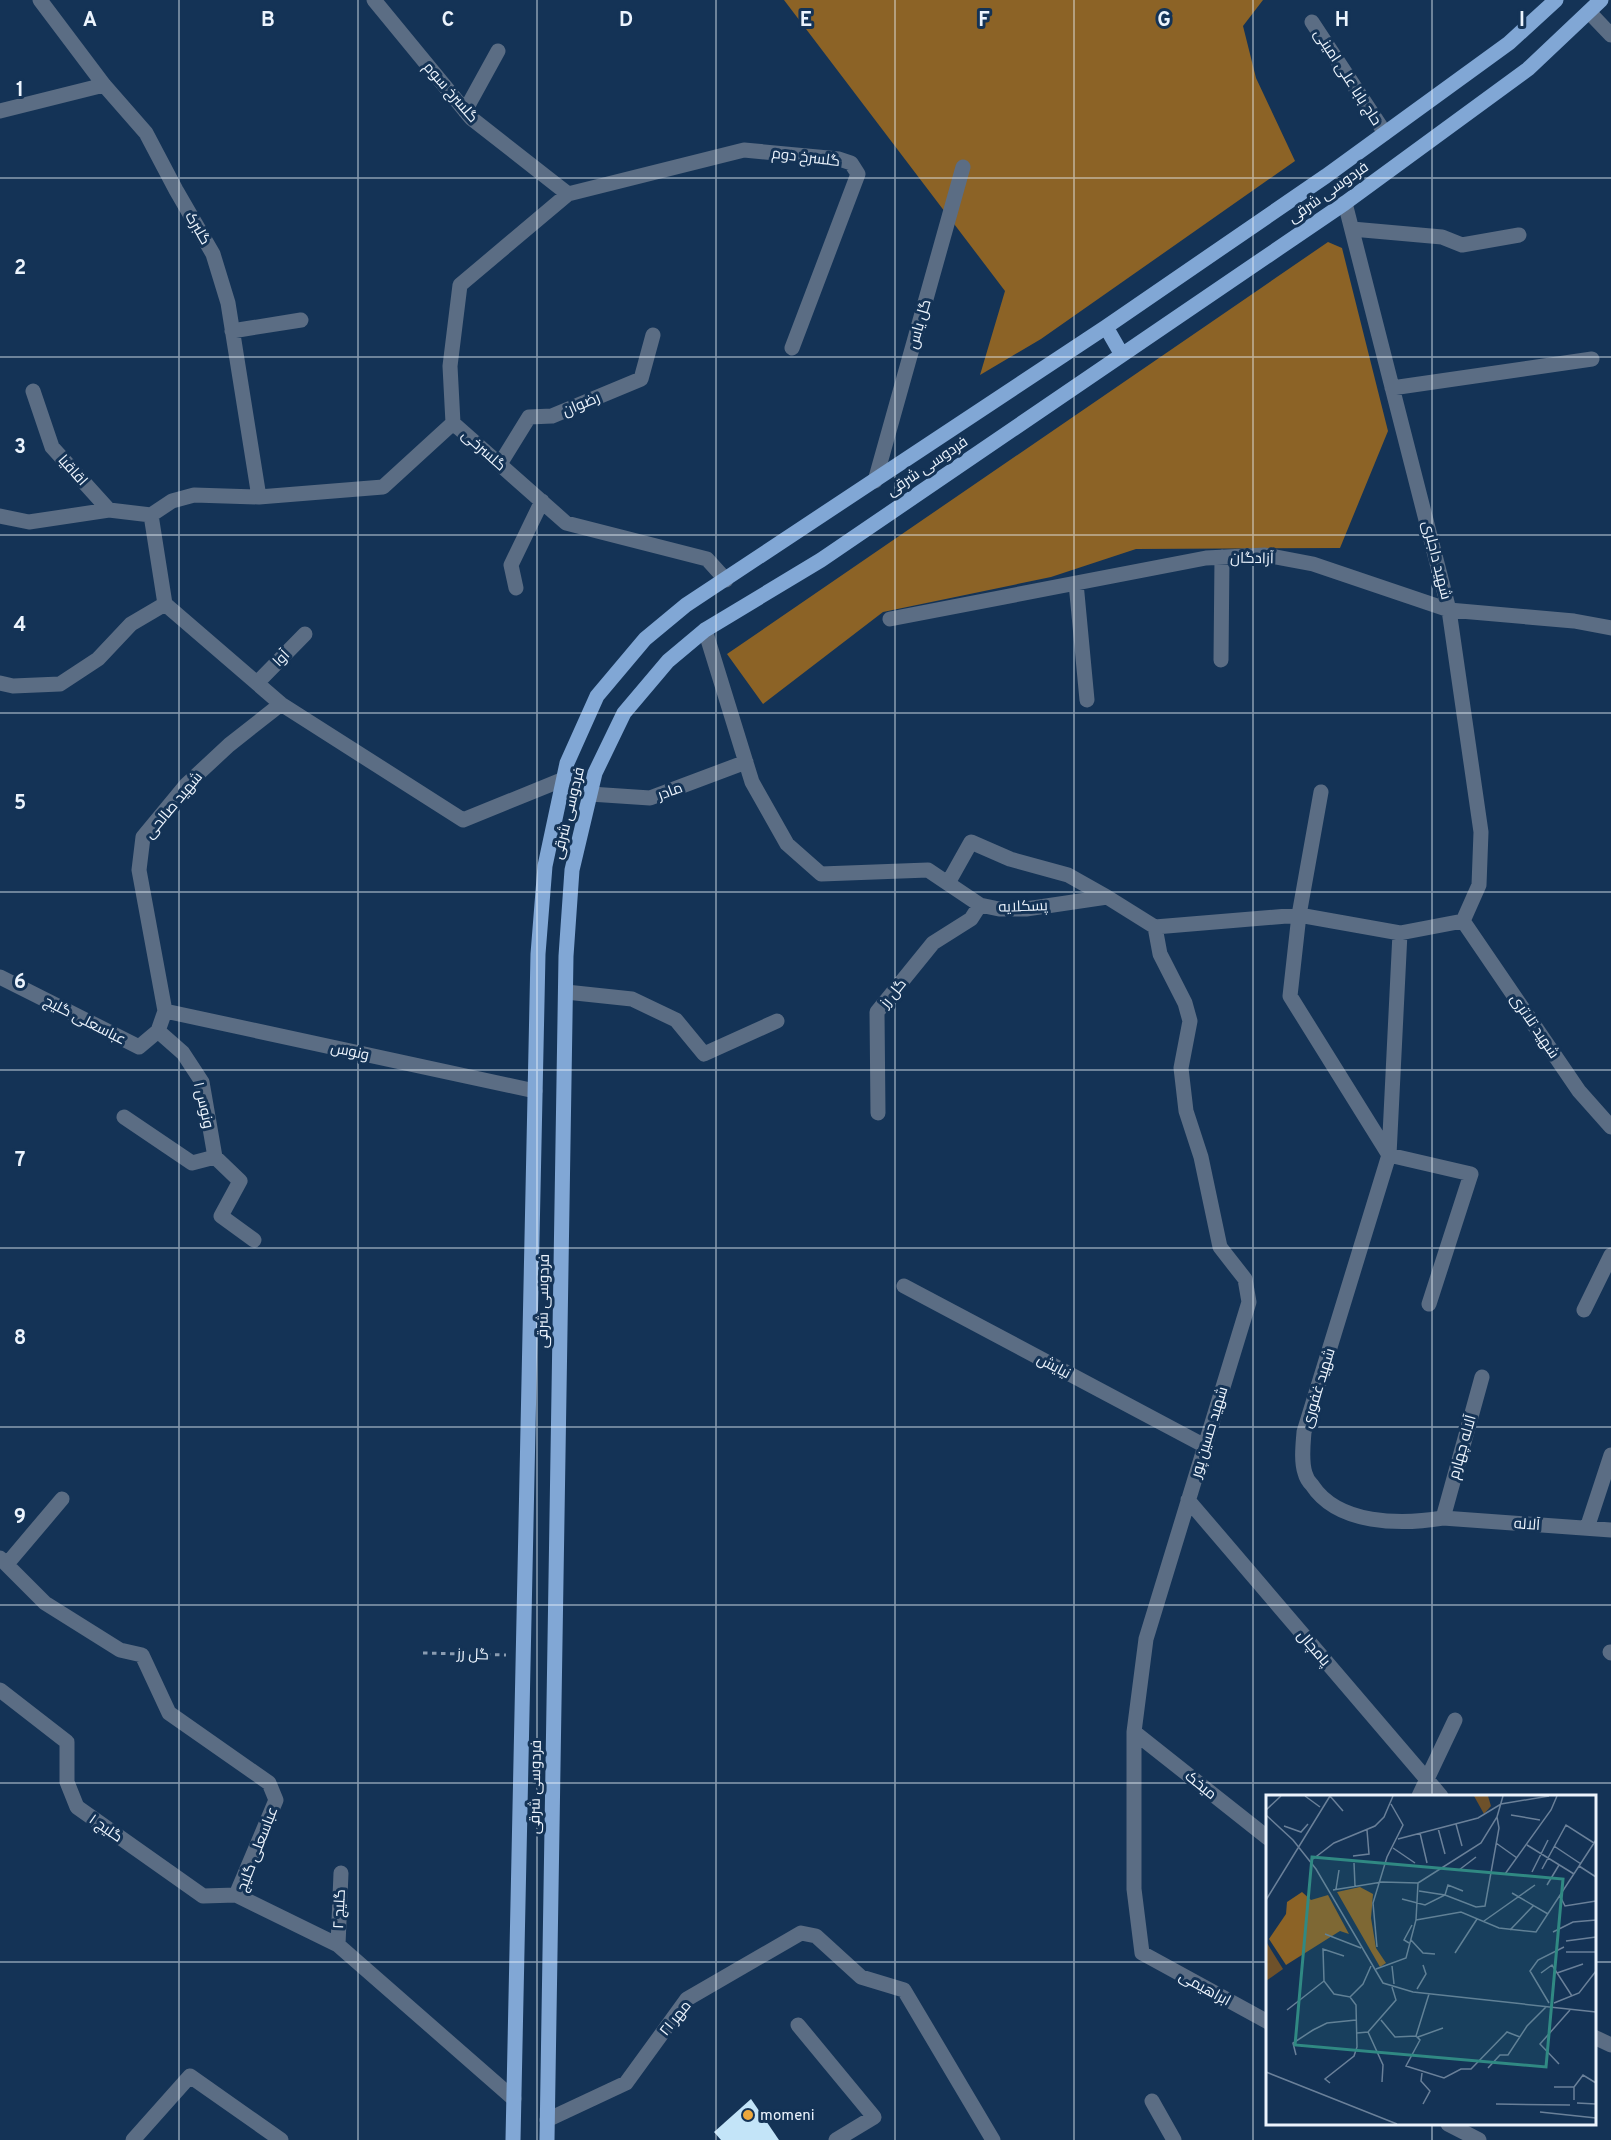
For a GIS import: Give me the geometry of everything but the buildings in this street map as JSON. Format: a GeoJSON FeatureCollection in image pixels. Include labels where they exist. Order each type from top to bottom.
{"type":"FeatureCollection","features":[{"type":"Feature","properties":{"kind":"main road","name":"فردوسی شرقی"},"geometry":{"type":"LineString","coordinates":[[513,2140],[538,954],[545,866],[567,763],[597,696],[645,639],[686,605],[1106,327],[1385,133],[1509,43],[1556,0]]}},
{"type":"Feature","properties":{"kind":"main road","name":"فردوسی شرقی"},"geometry":{"type":"LineString","coordinates":[[547,2140],[566,992],[572,870],[595,774],[624,713],[668,661],[705,630],[821,560],[1345,202],[1528,69],[1601,0]]}},
{"type":"Feature","properties":{"kind":"main road"},"geometry":{"type":"LineString","coordinates":[[1106,327],[1122,355]]}},
{"type":"Feature","properties":{"kind":"street","name":"گلبرک"},"geometry":{"type":"LineString","coordinates":[[40,0],[104,86],[146,133],[213,254],[228,303],[259,497]]}},
{"type":"Feature","properties":{"kind":"street","name":"گلسرخ سوم"},"geometry":{"type":"LineString","coordinates":[[383,4],[471,118],[568,194]]}},
{"type":"Feature","properties":{"kind":"street"},"geometry":{"type":"LineString","coordinates":[[1589,12],[1611,35]]}},
{"type":"Feature","properties":{"kind":"street","name":"حاج بابا علی امینی"},"geometry":{"type":"LineString","coordinates":[[1312,22],[1385,133]]}},
{"type":"Feature","properties":{"kind":"street"},"geometry":{"type":"LineString","coordinates":[[465,111],[498,51]]}},
{"type":"Feature","properties":{"kind":"street"},"geometry":{"type":"LineString","coordinates":[[0,111],[104,86]]}},
{"type":"Feature","properties":{"kind":"street","name":"گلسرخ دوم"},"geometry":{"type":"LineString","coordinates":[[568,194],[744,150],[838,159],[851,164],[858,174],[792,348]]}},
{"type":"Feature","properties":{"kind":"street","name":"گل یاس"},"geometry":{"type":"LineString","coordinates":[[875,481],[963,167]]}},
{"type":"Feature","properties":{"kind":"street","name":"گلسرخی"},"geometry":{"type":"LineString","coordinates":[[568,194],[460,285],[450,366],[453,423],[566,523],[707,559],[726,580]]}},
{"type":"Feature","properties":{"kind":"street","name":"شهید داجلری"},"geometry":{"type":"LineString","coordinates":[[1345,202],[1449,610],[1481,832],[1479,885],[1463,921]]}},
{"type":"Feature","properties":{"kind":"street"},"geometry":{"type":"LineString","coordinates":[[1352,229],[1442,237],[1462,245],[1519,235]]}},
{"type":"Feature","properties":{"kind":"street"},"geometry":{"type":"LineString","coordinates":[[232,331],[301,320]]}},
{"type":"Feature","properties":{"kind":"street","name":"رضوان"},"geometry":{"type":"LineString","coordinates":[[500,464],[530,417],[552,417],[641,379],[653,335]]}},
{"type":"Feature","properties":{"kind":"street"},"geometry":{"type":"LineString","coordinates":[[1392,388],[1592,359]]}},
{"type":"Feature","properties":{"kind":"street","name":"اقاقیا"},"geometry":{"type":"LineString","coordinates":[[33,391],[52,447],[109,510]]}},
{"type":"Feature","properties":{"kind":"street"},"geometry":{"type":"LineString","coordinates":[[0,516],[29,522],[109,510],[150,515],[172,501],[194,495],[259,497],[383,488],[453,423]]}},
{"type":"Feature","properties":{"kind":"street"},"geometry":{"type":"LineString","coordinates":[[516,588],[511,564],[542,501]]}},
{"type":"Feature","properties":{"kind":"street"},"geometry":{"type":"LineString","coordinates":[[150,515],[165,604],[281,704],[463,820],[564,779]]}},
{"type":"Feature","properties":{"kind":"street","name":"آزادگان"},"geometry":{"type":"LineString","coordinates":[[890,619],[1206,558],[1265,555],[1313,564],[1449,610],[1574,621],[1611,628]]}},
{"type":"Feature","properties":{"kind":"street"},"geometry":{"type":"LineString","coordinates":[[1221,660],[1222,557]]}},
{"type":"Feature","properties":{"kind":"street"},"geometry":{"type":"LineString","coordinates":[[1076,583],[1087,700]]}},
{"type":"Feature","properties":{"kind":"street"},"geometry":{"type":"LineString","coordinates":[[0,670],[6,684],[60,684],[98,659],[131,624],[165,604]]}},
{"type":"Feature","properties":{"kind":"street","name":"پسکلایه"},"geometry":{"type":"LineString","coordinates":[[705,630],[752,782],[787,844],[821,874],[928,870],[980,905],[999,909],[1026,909],[1107,897]]}},
{"type":"Feature","properties":{"kind":"street","name":"آوا"},"geometry":{"type":"LineString","coordinates":[[258,682],[304,634]]}},
{"type":"Feature","properties":{"kind":"street","name":"شهید صالحی"},"geometry":{"type":"LineString","coordinates":[[165,1011],[139,870],[143,837],[186,785],[228,745],[281,704]]}},
{"type":"Feature","properties":{"kind":"street","name":"مادر"},"geometry":{"type":"LineString","coordinates":[[590,794],[650,798],[746,762]]}},
{"type":"Feature","properties":{"kind":"street"},"geometry":{"type":"LineString","coordinates":[[1321,792],[1299,915],[1290,996],[1389,1155],[1471,1174],[1430,1304]]}},
{"type":"Feature","properties":{"kind":"street"},"geometry":{"type":"LineString","coordinates":[[948,883],[971,842],[1010,859],[1068,875],[1155,927],[1299,915],[1400,933],[1463,921]]}},
{"type":"Feature","properties":{"kind":"street","name":"گل رز"},"geometry":{"type":"LineString","coordinates":[[878,1113],[878,1012],[933,943],[971,919],[980,905]]}},
{"type":"Feature","properties":{"kind":"street","name":"شهید تلاتری"},"geometry":{"type":"LineString","coordinates":[[1463,921],[1579,1091],[1611,1127]]}},
{"type":"Feature","properties":{"kind":"street","name":"شهید حسین پور"},"geometry":{"type":"LineString","coordinates":[[1142,1953],[1134,1889],[1134,1732],[1146,1639],[1249,1302],[1245,1279],[1220,1246],[1201,1157],[1186,1111],[1181,1068],[1190,1021],[1185,1003],[1160,954],[1155,927]]}},
{"type":"Feature","properties":{"kind":"street","name":"شهید غفوری"},"geometry":{"type":"LineString","coordinates":[[1400,933],[1389,1155],[1304,1432],[1305,1474],[1324,1500],[1354,1516],[1394,1521],[1427,1521],[1443,1518]]}},
{"type":"Feature","properties":{"kind":"street","name":"عباسعلی گلیج"},"geometry":{"type":"LineString","coordinates":[[0,977],[139,1047],[158,1031]]}},
{"type":"Feature","properties":{"kind":"street"},"geometry":{"type":"LineString","coordinates":[[566,992],[632,999],[675,1020],[704,1054],[777,1021]]}},
{"type":"Feature","properties":{"kind":"street"},"geometry":{"type":"LineString","coordinates":[[158,1031],[165,1011]]}},
{"type":"Feature","properties":{"kind":"street","name":"ونوس"},"geometry":{"type":"LineString","coordinates":[[165,1011],[535,1091]]}},
{"type":"Feature","properties":{"kind":"street","name":"ونوس ۱"},"geometry":{"type":"LineString","coordinates":[[158,1031],[183,1053],[202,1082],[215,1157]]}},
{"type":"Feature","properties":{"kind":"street"},"geometry":{"type":"LineString","coordinates":[[124,1117],[192,1163],[215,1157],[240,1181],[220,1216],[254,1240]]}},
{"type":"Feature","properties":{"kind":"street"},"geometry":{"type":"LineString","coordinates":[[1584,1310],[1611,1258]]}},
{"type":"Feature","properties":{"kind":"street","name":"نیایش"},"geometry":{"type":"LineString","coordinates":[[904,1286],[1204,1446]]}},
{"type":"Feature","properties":{"kind":"street","name":"آلاله چهارم"},"geometry":{"type":"LineString","coordinates":[[1443,1518],[1482,1377]]}},
{"type":"Feature","properties":{"kind":"street"},"geometry":{"type":"LineString","coordinates":[[1587,1528],[1611,1455]]}},
{"type":"Feature","properties":{"kind":"street"},"geometry":{"type":"LineString","coordinates":[[3,1561],[62,1499]]}},
{"type":"Feature","properties":{"kind":"street","name":"پامچال"},"geometry":{"type":"LineString","coordinates":[[1188,1500],[1439,1795]]}},
{"type":"Feature","properties":{"kind":"street","name":"آلاله"},"geometry":{"type":"LineString","coordinates":[[1443,1518],[1611,1530]]}},
{"type":"Feature","properties":{"kind":"street","name":"عباسعلی گلیج"},"geometry":{"type":"LineString","coordinates":[[3,1561],[45,1603],[120,1650],[142,1655],[169,1713],[269,1783],[276,1800],[236,1895],[338,1945],[514,2099]]}},
{"type":"Feature","properties":{"kind":"street","name":"گلیج ۱"},"geometry":{"type":"LineString","coordinates":[[0,1690],[67,1742],[67,1782],[77,1807],[202,1896],[236,1895]]}},
{"type":"Feature","properties":{"kind":"street"},"geometry":{"type":"LineString","coordinates":[[1420,1795],[1455,1720]]}},
{"type":"Feature","properties":{"kind":"street","name":"میخک"},"geometry":{"type":"LineString","coordinates":[[1134,1732],[1266,1836]]}},
{"type":"Feature","properties":{"kind":"street","name":"گلیج ۲"},"geometry":{"type":"LineString","coordinates":[[338,1945],[341,1873]]}},
{"type":"Feature","properties":{"kind":"street","name":"مهر ۲۱"},"geometry":{"type":"LineString","coordinates":[[548,2120],[626,2083],[687,2000],[801,1933],[816,1936],[861,1977],[904,1990],[993,2140]]}},
{"type":"Feature","properties":{"kind":"street","name":"ابراهیمی"},"geometry":{"type":"LineString","coordinates":[[1142,1953],[1266,2021]]}},
{"type":"Feature","properties":{"kind":"street"},"geometry":{"type":"LineString","coordinates":[[798,2025],[874,2117],[836,2140]]}},
{"type":"Feature","properties":{"kind":"street"},"geometry":{"type":"LineString","coordinates":[[1596,2038],[1611,2045]]}},
{"type":"Feature","properties":{"kind":"street"},"geometry":{"type":"LineString","coordinates":[[134,2140],[190,2076],[281,2140]]}},
{"type":"Feature","properties":{"kind":"street"},"geometry":{"type":"LineString","coordinates":[[1152,2101],[1174,2140]]}},
{"type":"Feature","properties":{"kind":"street"},"geometry":{"type":"LineString","coordinates":[[1453,2131],[1479,2140]]}},
{"type":"Feature","properties":{"kind":"path","name":"گل رز"},"geometry":{"type":"LineString","coordinates":[[423,1653],[523,1656]]}},
{"type":"Feature","properties":{"kind":"shaded area"},"geometry":{"type":"Polygon","coordinates":[[[784,0],[1263,0],[1243,26],[1256,78],[1295,161],[1041,339],[980,375],[1005,291],[784,0]]]}},
{"type":"Feature","properties":{"kind":"shaded area"},"geometry":{"type":"Polygon","coordinates":[[[1328,242],[1342,248],[1388,431],[1340,548],[1136,549],[1051,577],[883,612],[763,704],[727,654],[1328,242]]]}},
{"type":"Feature","properties":{"kind":"place","name":"momeni"},"geometry":{"type":"Point","coordinates":[748,2115]}}]}
